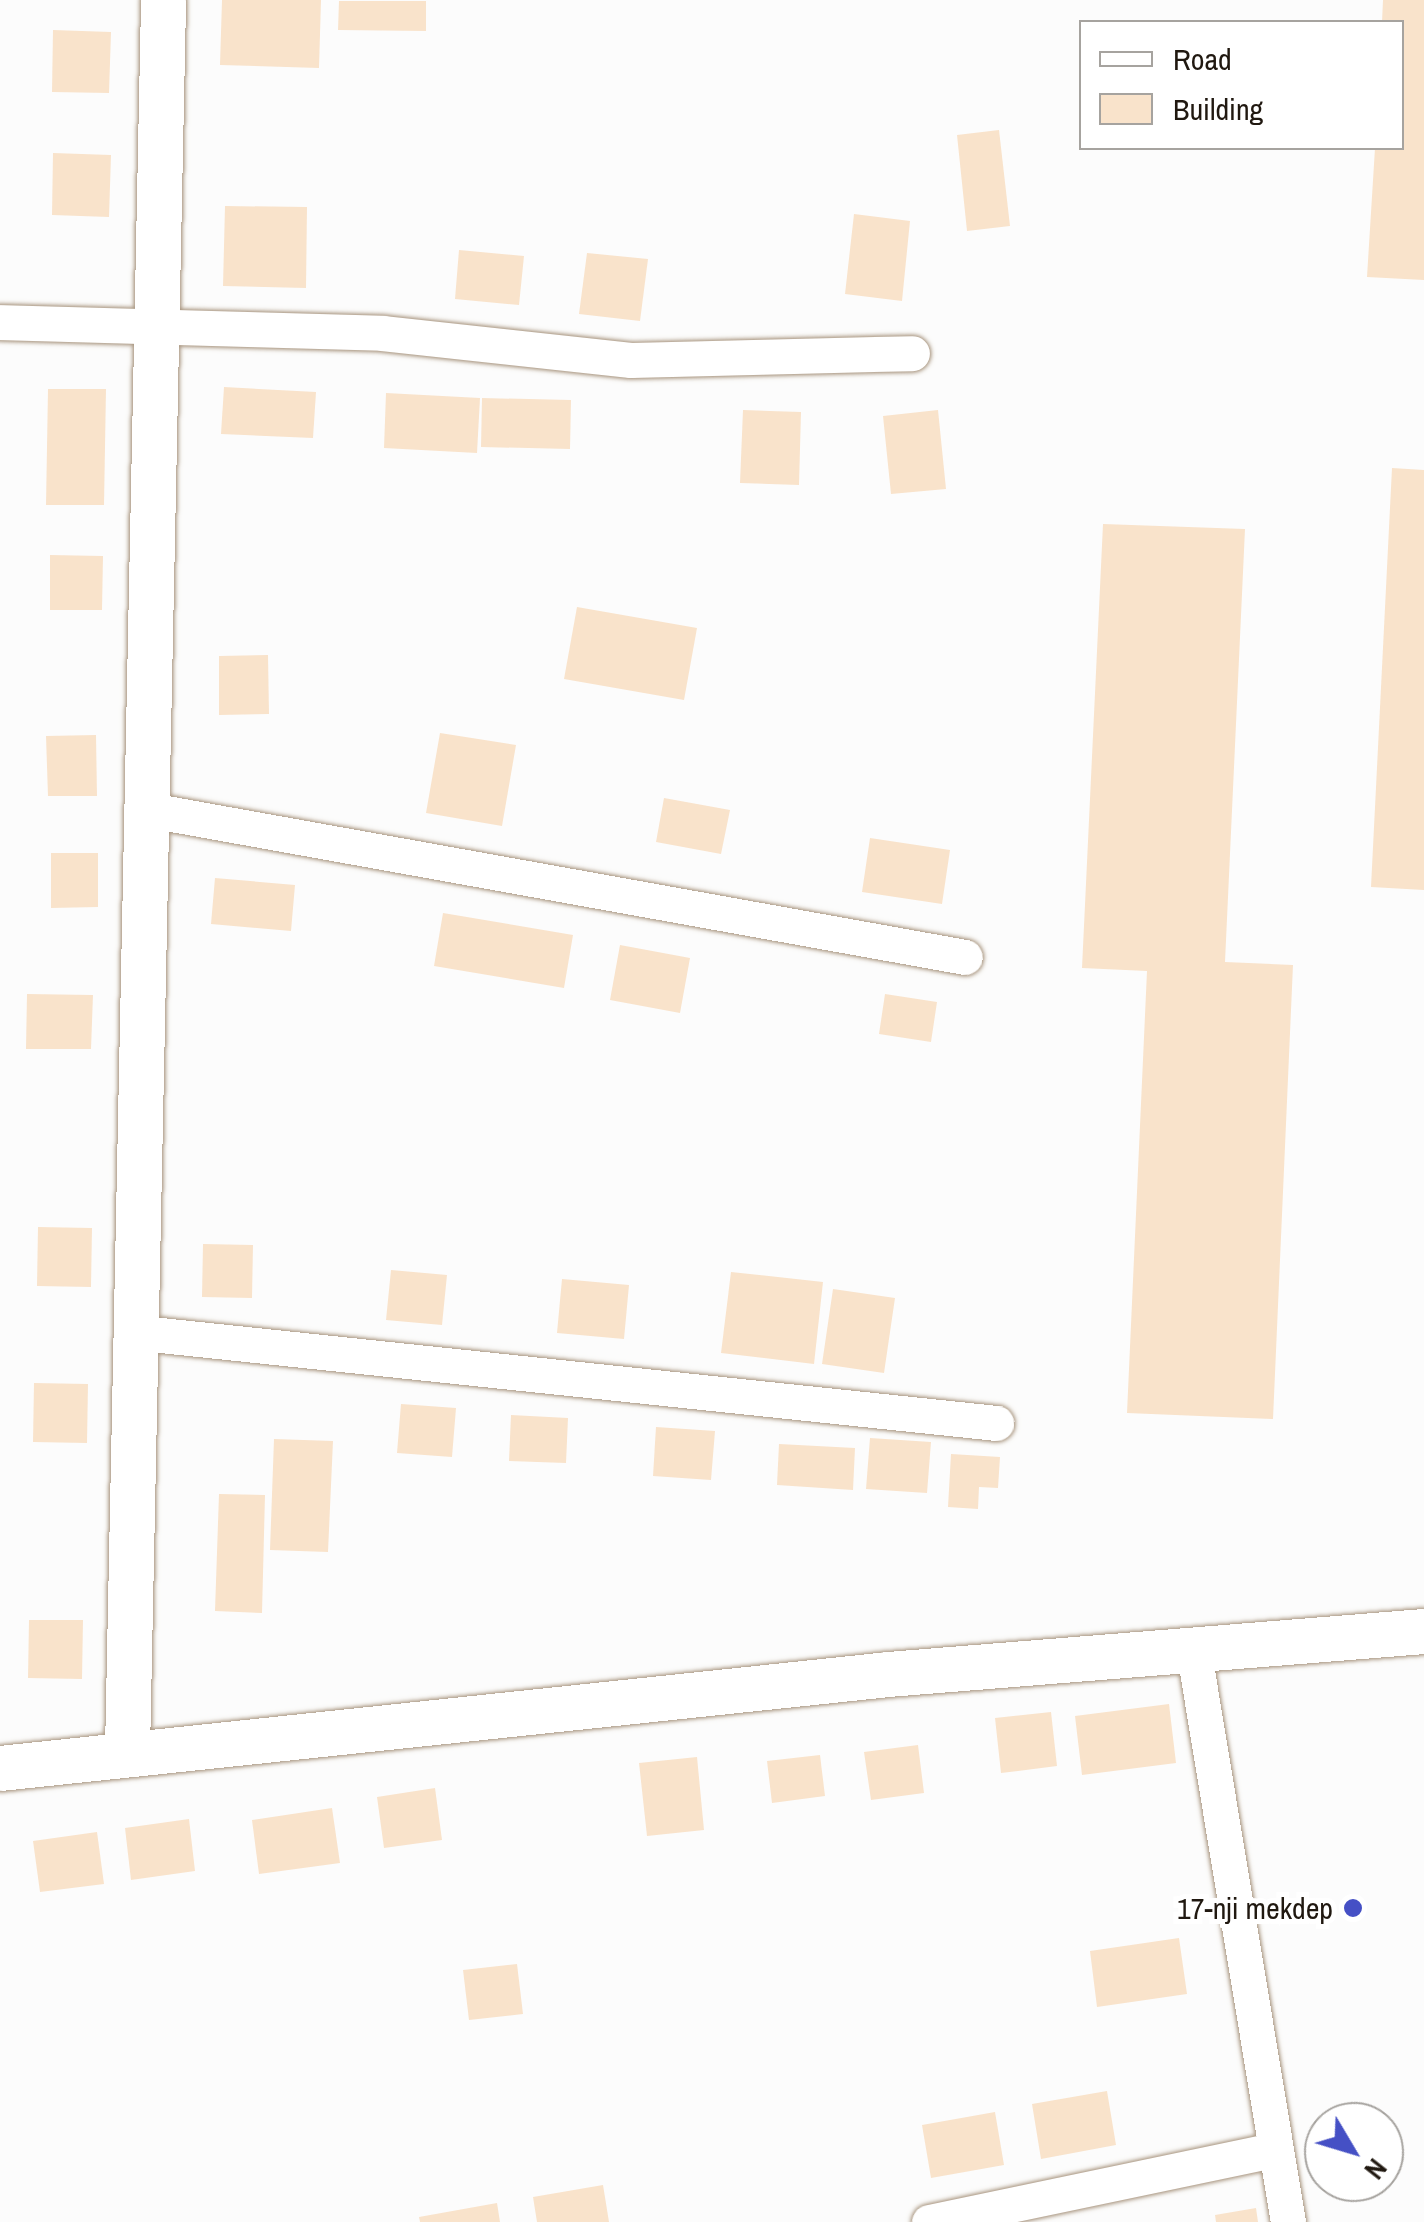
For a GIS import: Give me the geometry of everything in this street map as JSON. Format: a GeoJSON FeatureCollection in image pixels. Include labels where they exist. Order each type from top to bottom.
{"type":"FeatureCollection","features":[{"type":"Feature","properties":{"kind":"street"},"geometry":{"type":"LineString","coordinates":[[127,1751],[132,1332],[163,0]]}},
{"type":"Feature","properties":{"kind":"street"},"geometry":{"type":"LineString","coordinates":[[0,322],[382,333],[631,360],[912,352]]}},
{"type":"Feature","properties":{"kind":"street"},"geometry":{"type":"LineString","coordinates":[[144,809],[965,957]]}},
{"type":"Feature","properties":{"kind":"street"},"geometry":{"type":"LineString","coordinates":[[132,1332],[996,1422]]}},
{"type":"Feature","properties":{"kind":"street"},"geometry":{"type":"LineString","coordinates":[[0,1768],[127,1751],[1193,1647],[1424,1631]]}},
{"type":"Feature","properties":{"kind":"street"},"geometry":{"type":"LineString","coordinates":[[1193,1647],[1288,2222]]}},
{"type":"Feature","properties":{"kind":"street"},"geometry":{"type":"LineString","coordinates":[[929,2222],[1274,2150]]}},
{"type":"Feature","properties":{"kind":"building"},"geometry":{"type":"Polygon","coordinates":[[[222,0],[321,0],[319,68],[220,65],[222,0]]]}},
{"type":"Feature","properties":{"kind":"building"},"geometry":{"type":"Polygon","coordinates":[[[1383,0],[1424,0],[1424,280],[1367,277],[1375,150],[1404,150],[1404,20],[1382,20],[1383,0]]]}},
{"type":"Feature","properties":{"kind":"building"},"geometry":{"type":"Polygon","coordinates":[[[339,1],[426,1],[426,31],[338,30],[339,1]]]}},
{"type":"Feature","properties":{"kind":"building"},"geometry":{"type":"Polygon","coordinates":[[[53,30],[111,32],[109,93],[52,92],[53,30]]]}},
{"type":"Feature","properties":{"kind":"building"},"geometry":{"type":"Polygon","coordinates":[[[999,130],[1010,226],[967,231],[957,135],[999,130]]]}},
{"type":"Feature","properties":{"kind":"building"},"geometry":{"type":"Polygon","coordinates":[[[53,153],[111,155],[109,217],[52,215],[53,153]]]}},
{"type":"Feature","properties":{"kind":"building"},"geometry":{"type":"Polygon","coordinates":[[[225,206],[307,207],[306,288],[223,286],[225,206]]]}},
{"type":"Feature","properties":{"kind":"building"},"geometry":{"type":"Polygon","coordinates":[[[854,214],[910,221],[902,301],[845,294],[854,214]]]}},
{"type":"Feature","properties":{"kind":"building"},"geometry":{"type":"Polygon","coordinates":[[[459,250],[524,256],[519,305],[455,299],[459,250]]]}},
{"type":"Feature","properties":{"kind":"building"},"geometry":{"type":"Polygon","coordinates":[[[587,253],[648,259],[640,321],[579,314],[587,253]]]}},
{"type":"Feature","properties":{"kind":"building"},"geometry":{"type":"Polygon","coordinates":[[[224,387],[316,392],[313,438],[221,434],[224,387]]]}},
{"type":"Feature","properties":{"kind":"building"},"geometry":{"type":"Polygon","coordinates":[[[48,389],[106,389],[104,505],[46,505],[48,389]]]}},
{"type":"Feature","properties":{"kind":"building"},"geometry":{"type":"Polygon","coordinates":[[[386,393],[480,398],[477,453],[384,448],[386,393]]]}},
{"type":"Feature","properties":{"kind":"building"},"geometry":{"type":"Polygon","coordinates":[[[482,398],[571,400],[570,449],[481,447],[482,398]]]}},
{"type":"Feature","properties":{"kind":"building"},"geometry":{"type":"Polygon","coordinates":[[[743,410],[801,412],[799,485],[740,483],[743,410]]]}},
{"type":"Feature","properties":{"kind":"building"},"geometry":{"type":"Polygon","coordinates":[[[938,410],[946,489],[891,494],[883,416],[938,410]]]}},
{"type":"Feature","properties":{"kind":"building"},"geometry":{"type":"Polygon","coordinates":[[[1392,468],[1424,470],[1424,890],[1371,887],[1392,468]]]}},
{"type":"Feature","properties":{"kind":"building"},"geometry":{"type":"Polygon","coordinates":[[[1103,524],[1245,529],[1225,962],[1293,965],[1273,1419],[1127,1413],[1147,971],[1082,968],[1103,524]]]}},
{"type":"Feature","properties":{"kind":"building"},"geometry":{"type":"Polygon","coordinates":[[[50,555],[103,556],[102,610],[50,610],[50,555]]]}},
{"type":"Feature","properties":{"kind":"building"},"geometry":{"type":"Polygon","coordinates":[[[577,607],[697,628],[684,700],[564,679],[577,607]]]}},
{"type":"Feature","properties":{"kind":"building"},"geometry":{"type":"Polygon","coordinates":[[[268,655],[269,714],[219,715],[219,656],[268,655]]]}},
{"type":"Feature","properties":{"kind":"building"},"geometry":{"type":"Polygon","coordinates":[[[440,733],[516,745],[502,826],[426,813],[440,733]]]}},
{"type":"Feature","properties":{"kind":"building"},"geometry":{"type":"Polygon","coordinates":[[[96,735],[97,796],[48,796],[46,736],[96,735]]]}},
{"type":"Feature","properties":{"kind":"building"},"geometry":{"type":"Polygon","coordinates":[[[664,798],[730,810],[721,854],[656,842],[664,798]]]}},
{"type":"Feature","properties":{"kind":"building"},"geometry":{"type":"Polygon","coordinates":[[[870,838],[950,850],[942,904],[862,892],[870,838]]]}},
{"type":"Feature","properties":{"kind":"building"},"geometry":{"type":"Polygon","coordinates":[[[51,853],[98,853],[98,907],[51,908],[51,853]]]}},
{"type":"Feature","properties":{"kind":"building"},"geometry":{"type":"Polygon","coordinates":[[[215,878],[295,885],[291,931],[211,924],[215,878]]]}},
{"type":"Feature","properties":{"kind":"building"},"geometry":{"type":"Polygon","coordinates":[[[443,913],[573,935],[564,988],[434,966],[443,913]]]}},
{"type":"Feature","properties":{"kind":"building"},"geometry":{"type":"Polygon","coordinates":[[[620,945],[690,958],[680,1013],[610,1000],[620,945]]]}},
{"type":"Feature","properties":{"kind":"building"},"geometry":{"type":"Polygon","coordinates":[[[27,994],[93,995],[91,1049],[26,1049],[27,994]]]}},
{"type":"Feature","properties":{"kind":"building"},"geometry":{"type":"Polygon","coordinates":[[[885,994],[937,1002],[931,1042],[879,1034],[885,994]]]}},
{"type":"Feature","properties":{"kind":"building"},"geometry":{"type":"Polygon","coordinates":[[[38,1227],[92,1228],[91,1287],[37,1286],[38,1227]]]}},
{"type":"Feature","properties":{"kind":"building"},"geometry":{"type":"Polygon","coordinates":[[[203,1244],[253,1245],[252,1298],[202,1297],[203,1244]]]}},
{"type":"Feature","properties":{"kind":"building"},"geometry":{"type":"Polygon","coordinates":[[[391,1270],[447,1275],[442,1325],[386,1320],[391,1270]]]}},
{"type":"Feature","properties":{"kind":"building"},"geometry":{"type":"Polygon","coordinates":[[[731,1272],[823,1282],[814,1364],[721,1353],[731,1272]]]}},
{"type":"Feature","properties":{"kind":"building"},"geometry":{"type":"Polygon","coordinates":[[[562,1279],[629,1285],[624,1339],[557,1333],[562,1279]]]}},
{"type":"Feature","properties":{"kind":"building"},"geometry":{"type":"Polygon","coordinates":[[[833,1289],[895,1298],[884,1373],[822,1364],[833,1289]]]}},
{"type":"Feature","properties":{"kind":"building"},"geometry":{"type":"Polygon","coordinates":[[[34,1383],[88,1384],[87,1443],[33,1442],[34,1383]]]}},
{"type":"Feature","properties":{"kind":"building"},"geometry":{"type":"Polygon","coordinates":[[[401,1404],[456,1408],[452,1457],[397,1453],[401,1404]]]}},
{"type":"Feature","properties":{"kind":"building"},"geometry":{"type":"Polygon","coordinates":[[[511,1415],[568,1418],[566,1463],[509,1461],[511,1415]]]}},
{"type":"Feature","properties":{"kind":"building"},"geometry":{"type":"Polygon","coordinates":[[[656,1427],[715,1431],[711,1480],[653,1476],[656,1427]]]}},
{"type":"Feature","properties":{"kind":"building"},"geometry":{"type":"Polygon","coordinates":[[[870,1438],[931,1442],[927,1493],[866,1489],[870,1438]]]}},
{"type":"Feature","properties":{"kind":"building"},"geometry":{"type":"Polygon","coordinates":[[[274,1439],[333,1441],[328,1552],[270,1550],[274,1439]]]}},
{"type":"Feature","properties":{"kind":"building"},"geometry":{"type":"Polygon","coordinates":[[[779,1444],[855,1448],[853,1490],[777,1485],[779,1444]]]}},
{"type":"Feature","properties":{"kind":"building"},"geometry":{"type":"Polygon","coordinates":[[[951,1454],[1000,1457],[998,1488],[979,1487],[978,1509],[948,1507],[951,1454]]]}},
{"type":"Feature","properties":{"kind":"building"},"geometry":{"type":"Polygon","coordinates":[[[219,1494],[265,1495],[262,1613],[215,1611],[219,1494]]]}},
{"type":"Feature","properties":{"kind":"building"},"geometry":{"type":"Polygon","coordinates":[[[29,1620],[83,1620],[82,1679],[28,1678],[29,1620]]]}},
{"type":"Feature","properties":{"kind":"building"},"geometry":{"type":"Polygon","coordinates":[[[1169,1704],[1176,1763],[1082,1775],[1075,1716],[1169,1704]]]}},
{"type":"Feature","properties":{"kind":"building"},"geometry":{"type":"Polygon","coordinates":[[[1051,1712],[1057,1766],[1001,1773],[995,1718],[1051,1712]]]}},
{"type":"Feature","properties":{"kind":"building"},"geometry":{"type":"Polygon","coordinates":[[[918,1745],[924,1793],[871,1800],[864,1752],[918,1745]]]}},
{"type":"Feature","properties":{"kind":"building"},"geometry":{"type":"Polygon","coordinates":[[[820,1755],[825,1796],[772,1803],[767,1761],[820,1755]]]}},
{"type":"Feature","properties":{"kind":"building"},"geometry":{"type":"Polygon","coordinates":[[[697,1757],[704,1830],[647,1836],[639,1763],[697,1757]]]}},
{"type":"Feature","properties":{"kind":"building"},"geometry":{"type":"Polygon","coordinates":[[[435,1788],[442,1840],[384,1848],[377,1797],[435,1788]]]}},
{"type":"Feature","properties":{"kind":"building"},"geometry":{"type":"Polygon","coordinates":[[[332,1808],[340,1863],[259,1874],[252,1820],[332,1808]]]}},
{"type":"Feature","properties":{"kind":"building"},"geometry":{"type":"Polygon","coordinates":[[[189,1819],[195,1871],[131,1880],[125,1828],[189,1819]]]}},
{"type":"Feature","properties":{"kind":"building"},"geometry":{"type":"Polygon","coordinates":[[[97,1832],[104,1884],[40,1892],[33,1841],[97,1832]]]}},
{"type":"Feature","properties":{"kind":"building"},"geometry":{"type":"Polygon","coordinates":[[[1179,1938],[1187,1994],[1097,2007],[1090,1951],[1179,1938]]]}},
{"type":"Feature","properties":{"kind":"building"},"geometry":{"type":"Polygon","coordinates":[[[517,1964],[523,2014],[469,2020],[463,1970],[517,1964]]]}},
{"type":"Feature","properties":{"kind":"building"},"geometry":{"type":"Polygon","coordinates":[[[1107,2091],[1116,2145],[1041,2159],[1032,2104],[1107,2091]]]}},
{"type":"Feature","properties":{"kind":"building"},"geometry":{"type":"Polygon","coordinates":[[[995,2112],[1004,2165],[931,2178],[922,2125],[995,2112]]]}},
{"type":"Feature","properties":{"kind":"building"},"geometry":{"type":"Polygon","coordinates":[[[603,2185],[609,2222],[537,2222],[533,2197],[603,2185]]]}},
{"type":"Feature","properties":{"kind":"building"},"geometry":{"type":"Polygon","coordinates":[[[497,2203],[500,2222],[420,2222],[419,2217],[497,2203]]]}},
{"type":"Feature","properties":{"kind":"building"},"geometry":{"type":"Polygon","coordinates":[[[1256,2208],[1258,2222],[1216,2222],[1215,2215],[1256,2208]]]}},
{"type":"Feature","properties":{"kind":"place","name":"17-nji mekdep"},"geometry":{"type":"Point","coordinates":[1353,1908]}}]}
